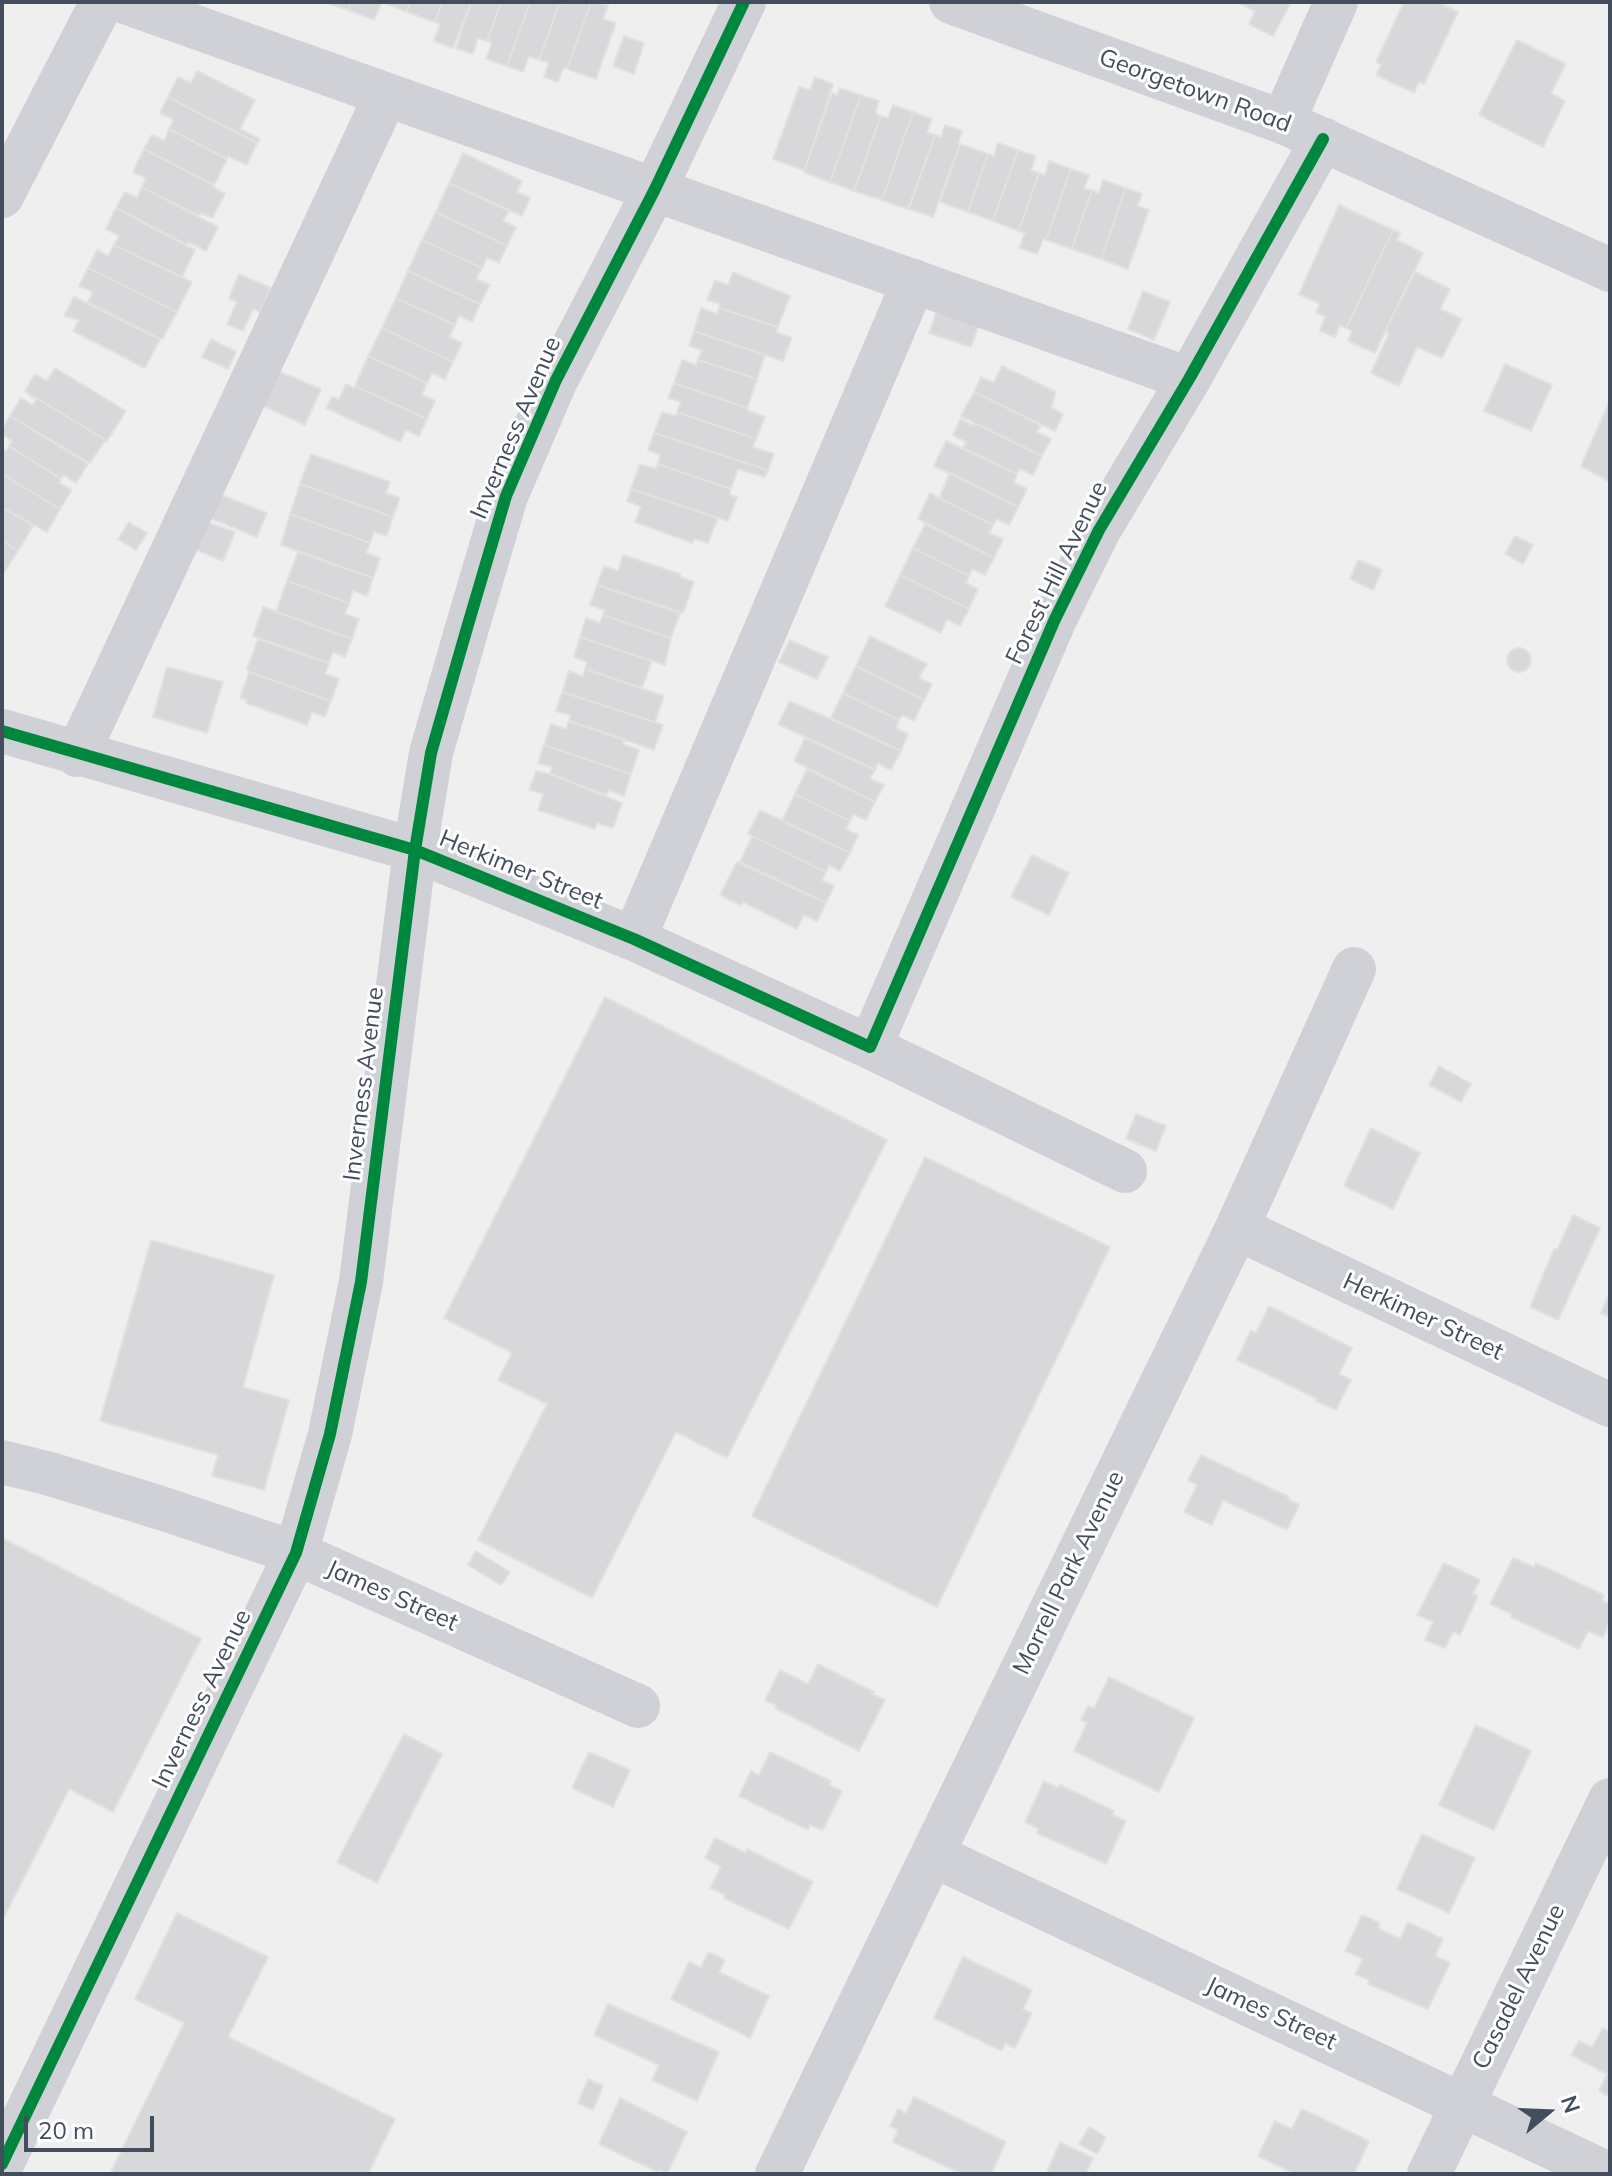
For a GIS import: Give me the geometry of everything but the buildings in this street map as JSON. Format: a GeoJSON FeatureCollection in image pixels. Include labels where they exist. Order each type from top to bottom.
{"type":"FeatureCollection","features":[{"type":"Feature","properties":{"kind":"street"},"geometry":{"type":"LineString","coordinates":[[2,196],[102,2]]}},
{"type":"Feature","properties":{"kind":"street"},"geometry":{"type":"LineString","coordinates":[[125,2],[1189,379]]}},
{"type":"Feature","properties":{"kind":"street","name":"Inverness Avenue"},"geometry":{"type":"LineString","coordinates":[[2,2164],[296,1553],[330,1434],[361,1282],[415,850],[431,753],[506,496],[556,380],[654,191],[744,2]]}},
{"type":"Feature","properties":{"kind":"street","name":"Georgetown Road"},"geometry":{"type":"LineString","coordinates":[[951,2],[1283,122],[1610,270]]}},
{"type":"Feature","properties":{"kind":"street"},"geometry":{"type":"LineString","coordinates":[[1283,122],[1336,2]]}},
{"type":"Feature","properties":{"kind":"street"},"geometry":{"type":"LineString","coordinates":[[77,755],[386,95]]}},
{"type":"Feature","properties":{"kind":"street","name":"Forest Hill Avenue"},"geometry":{"type":"LineString","coordinates":[[870,1047],[1055,619],[1099,530],[1189,379],[1323,139]]}},
{"type":"Feature","properties":{"kind":"street"},"geometry":{"type":"LineString","coordinates":[[634,939],[914,281]]}},
{"type":"Feature","properties":{"kind":"street","name":"Herkimer Street"},"geometry":{"type":"LineString","coordinates":[[2,731],[415,850],[634,939],[870,1047],[1125,1171]]}},
{"type":"Feature","properties":{"kind":"street","name":"Morrell Park Avenue"},"geometry":{"type":"LineString","coordinates":[[777,2174],[1237,1228],[1354,969]]}},
{"type":"Feature","properties":{"kind":"street","name":"Herkimer Street"},"geometry":{"type":"LineString","coordinates":[[1237,1228],[1610,1405]]}},
{"type":"Feature","properties":{"kind":"street","name":"James Street"},"geometry":{"type":"LineString","coordinates":[[2,1462],[161,1508],[296,1553],[638,1706]]}},
{"type":"Feature","properties":{"kind":"street","name":"Casadel Avenue"},"geometry":{"type":"LineString","coordinates":[[1429,2174],[1610,1800]]}},
{"type":"Feature","properties":{"kind":"street","name":"James Street"},"geometry":{"type":"LineString","coordinates":[[933,1855],[1608,2174]]}},
{"type":"Feature","properties":{"kind":"cycle path"},"geometry":{"type":"LineString","coordinates":[[2,2164],[296,1553],[330,1434],[361,1282],[415,850],[431,753],[467,628],[506,496],[556,380],[654,191],[744,2]]}},
{"type":"Feature","properties":{"kind":"cycle path"},"geometry":{"type":"LineString","coordinates":[[2,731],[415,850],[634,939],[870,1047],[1055,619],[1099,530],[1189,379],[1323,139]]}}]}
